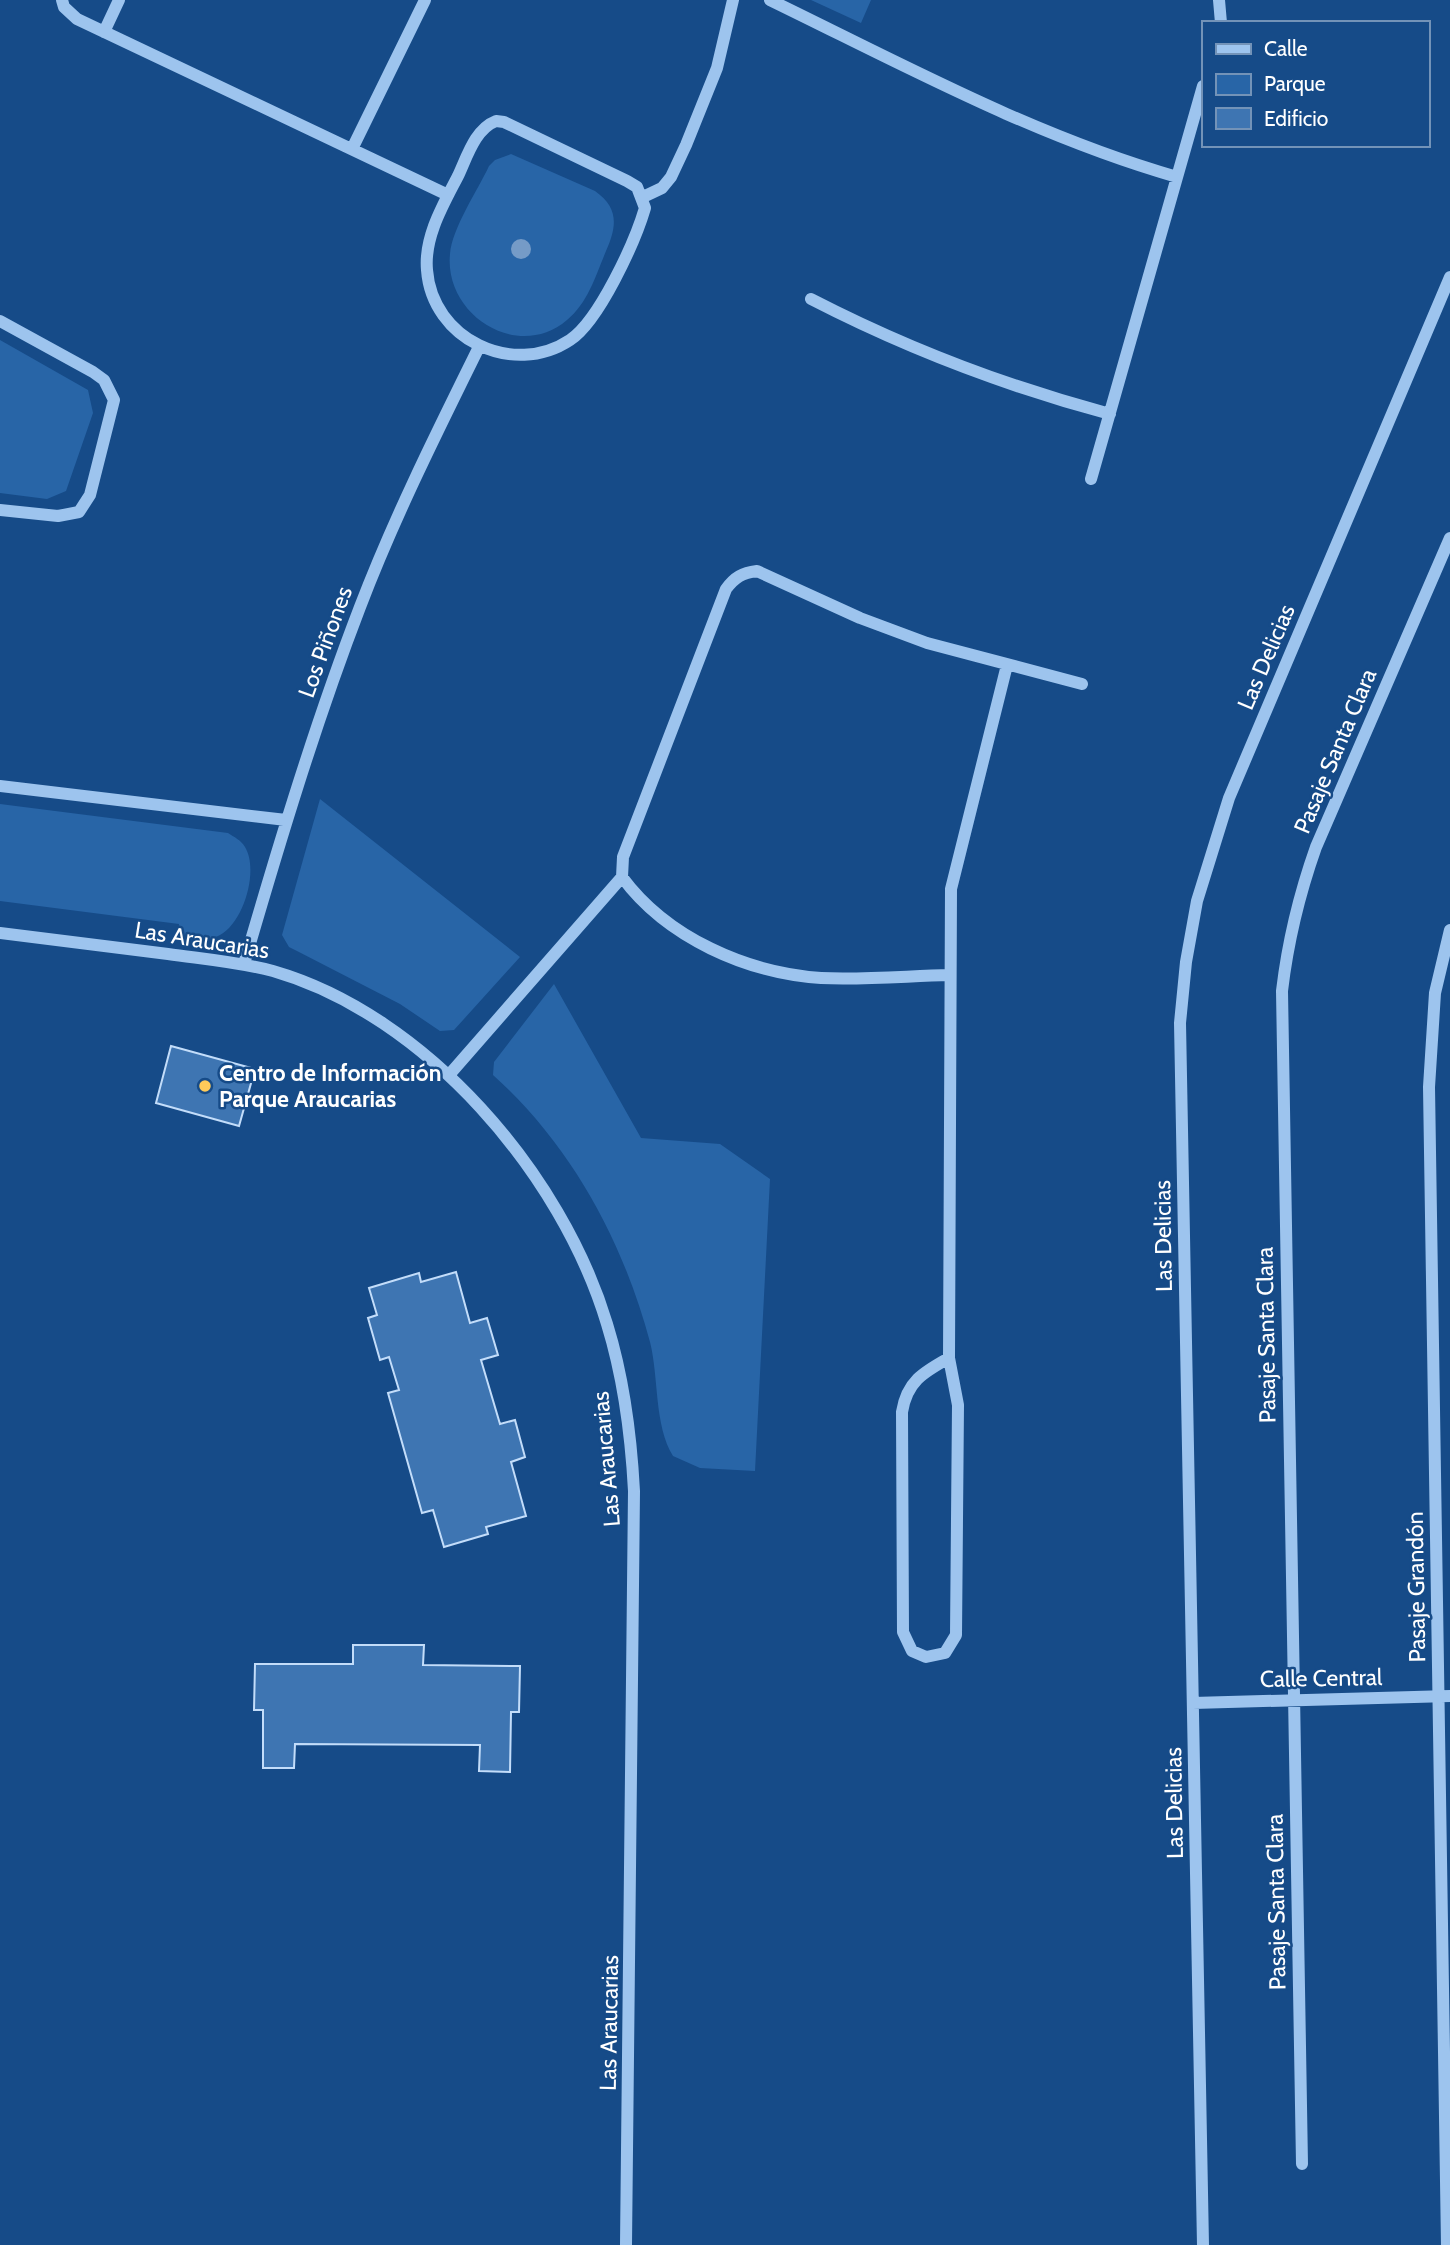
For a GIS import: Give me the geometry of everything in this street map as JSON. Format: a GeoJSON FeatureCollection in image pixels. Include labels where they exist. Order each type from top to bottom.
{"type":"FeatureCollection","features":[{"type":"Feature","properties":{"kind":"street"},"geometry":{"type":"LineString","coordinates":[[62,0],[70,14],[104,32],[448,195]]}},
{"type":"Feature","properties":{"kind":"street"},"geometry":{"type":"LineString","coordinates":[[104,32],[119,0]]}},
{"type":"Feature","properties":{"kind":"street"},"geometry":{"type":"LineString","coordinates":[[352,149],[425,0]]}},
{"type":"Feature","properties":{"kind":"street"},"geometry":{"type":"LineString","coordinates":[[643,197],[662,188],[671,177],[687,145],[717,68],[733,0]]}},
{"type":"Feature","properties":{"kind":"street"},"geometry":{"type":"LineString","coordinates":[[770,0],[1056,137],[1117,160],[1177,177]]}},
{"type":"Feature","properties":{"kind":"street"},"geometry":{"type":"LineString","coordinates":[[1219,0],[1221,21]]}},
{"type":"Feature","properties":{"kind":"street"},"geometry":{"type":"LineString","coordinates":[[1091,479],[1202,90]]}},
{"type":"Feature","properties":{"kind":"street"},"geometry":{"type":"LineString","coordinates":[[496,121],[504,122],[627,181],[637,187],[643,197],[645,208],[642,220],[601,304],[580,332],[556,348],[527,355],[495,352],[479,347],[455,330],[446,318],[426,273],[429,239],[481,129],[496,121]]}},
{"type":"Feature","properties":{"kind":"street","name":"Las Delicias"},"geometry":{"type":"LineString","coordinates":[[1203,2245],[1180,1023],[1195,913],[1211,849],[1228,798],[1450,277]]}},
{"type":"Feature","properties":{"kind":"street"},"geometry":{"type":"LineString","coordinates":[[811,299],[949,364],[1029,393],[1110,414]]}},
{"type":"Feature","properties":{"kind":"street"},"geometry":{"type":"LineString","coordinates":[[0,321],[93,372],[104,380],[114,400],[90,495],[79,512],[58,516],[0,510]]}},
{"type":"Feature","properties":{"kind":"street","name":"Los Piñones"},"geometry":{"type":"LineString","coordinates":[[244,964],[286,820],[360,606],[417,476],[479,347]]}},
{"type":"Feature","properties":{"kind":"street","name":"Pasaje Santa Clara"},"geometry":{"type":"LineString","coordinates":[[1302,2164],[1282,991],[1289,938],[1300,892],[1316,847],[1450,538]]}},
{"type":"Feature","properties":{"kind":"street"},"geometry":{"type":"LineString","coordinates":[[449,1075],[622,877],[623,857],[726,589],[743,573],[757,571],[770,575],[860,618],[927,643],[1082,684]]}},
{"type":"Feature","properties":{"kind":"street"},"geometry":{"type":"LineString","coordinates":[[949,1358],[918,1376],[909,1388],[902,1412],[903,1632],[912,1651],[926,1657],[944,1653],[956,1635],[958,1405],[949,1358],[951,889],[1007,665]]}},
{"type":"Feature","properties":{"kind":"street"},"geometry":{"type":"LineString","coordinates":[[0,786],[286,820]]}},
{"type":"Feature","properties":{"kind":"street"},"geometry":{"type":"LineString","coordinates":[[622,877],[634,893],[681,931],[746,963],[783,973],[821,978],[949,975]]}},
{"type":"Feature","properties":{"kind":"street","name":"Pasaje Grandón"},"geometry":{"type":"LineString","coordinates":[[1447,2245],[1444,1696],[1429,1087],[1435,993],[1450,930]]}},
{"type":"Feature","properties":{"kind":"street","name":"Las Araucarias"},"geometry":{"type":"LineString","coordinates":[[0,933],[244,964],[303,982],[355,1007],[410,1044],[449,1075],[515,1151],[558,1212],[594,1287],[607,1322],[626,1403],[634,1491],[626,2245]]}},
{"type":"Feature","properties":{"kind":"street","name":"Calle Central"},"geometry":{"type":"LineString","coordinates":[[1193,1703],[1444,1696]]}},
{"type":"Feature","properties":{"kind":"green space"},"geometry":{"type":"Polygon","coordinates":[[[811,0],[871,0],[861,23],[811,0]]]}},
{"type":"Feature","properties":{"kind":"green space"},"geometry":{"type":"Polygon","coordinates":[[[511,154],[595,191],[608,204],[614,218],[610,242],[581,305],[567,320],[548,332],[527,336],[507,334],[488,326],[471,313],[459,296],[451,276],[450,254],[460,221],[489,166],[495,160],[511,154]]]}},
{"type":"Feature","properties":{"kind":"green space"},"geometry":{"type":"Polygon","coordinates":[[[0,340],[88,390],[93,413],[66,491],[47,499],[0,493],[0,340]]]}},
{"type":"Feature","properties":{"kind":"green space"},"geometry":{"type":"Polygon","coordinates":[[[320,799],[520,957],[454,1030],[440,1031],[400,1004],[289,947],[282,935],[320,799]]]}},
{"type":"Feature","properties":{"kind":"green space"},"geometry":{"type":"Polygon","coordinates":[[[0,804],[228,833],[242,842],[249,857],[250,882],[242,908],[229,928],[220,935],[205,940],[178,941],[179,924],[0,901],[0,804]]]}},
{"type":"Feature","properties":{"kind":"green space"},"geometry":{"type":"Polygon","coordinates":[[[554,984],[641,1138],[720,1144],[770,1179],[755,1471],[700,1468],[673,1456],[660,1416],[650,1342],[639,1304],[609,1232],[591,1197],[547,1132],[493,1075],[494,1062],[554,984]]]}},
{"type":"Feature","properties":{"kind":"building","name":"Centro de Información Parque Araucarias"},"geometry":{"type":"Polygon","coordinates":[[[171,1046],[255,1069],[239,1126],[156,1103],[171,1046]]]}},
{"type":"Feature","properties":{"kind":"building"},"geometry":{"type":"Polygon","coordinates":[[[456,1272],[470,1323],[487,1318],[498,1355],[481,1360],[500,1424],[515,1420],[525,1457],[511,1462],[526,1516],[486,1527],[488,1534],[444,1547],[433,1510],[422,1513],[388,1393],[399,1390],[389,1357],[380,1360],[368,1318],[377,1315],[369,1288],[419,1273],[421,1282],[456,1272]]]}},
{"type":"Feature","properties":{"kind":"building"},"geometry":{"type":"Polygon","coordinates":[[[353,1645],[424,1645],[423,1665],[520,1666],[519,1712],[511,1712],[510,1772],[479,1771],[480,1745],[295,1744],[294,1768],[263,1768],[263,1710],[254,1710],[255,1664],[353,1664],[353,1645]]]}},
{"type":"Feature","properties":{"kind":"place","name":"Centro de Información Parque Araucarias"},"geometry":{"type":"Point","coordinates":[205,1086]}}]}
